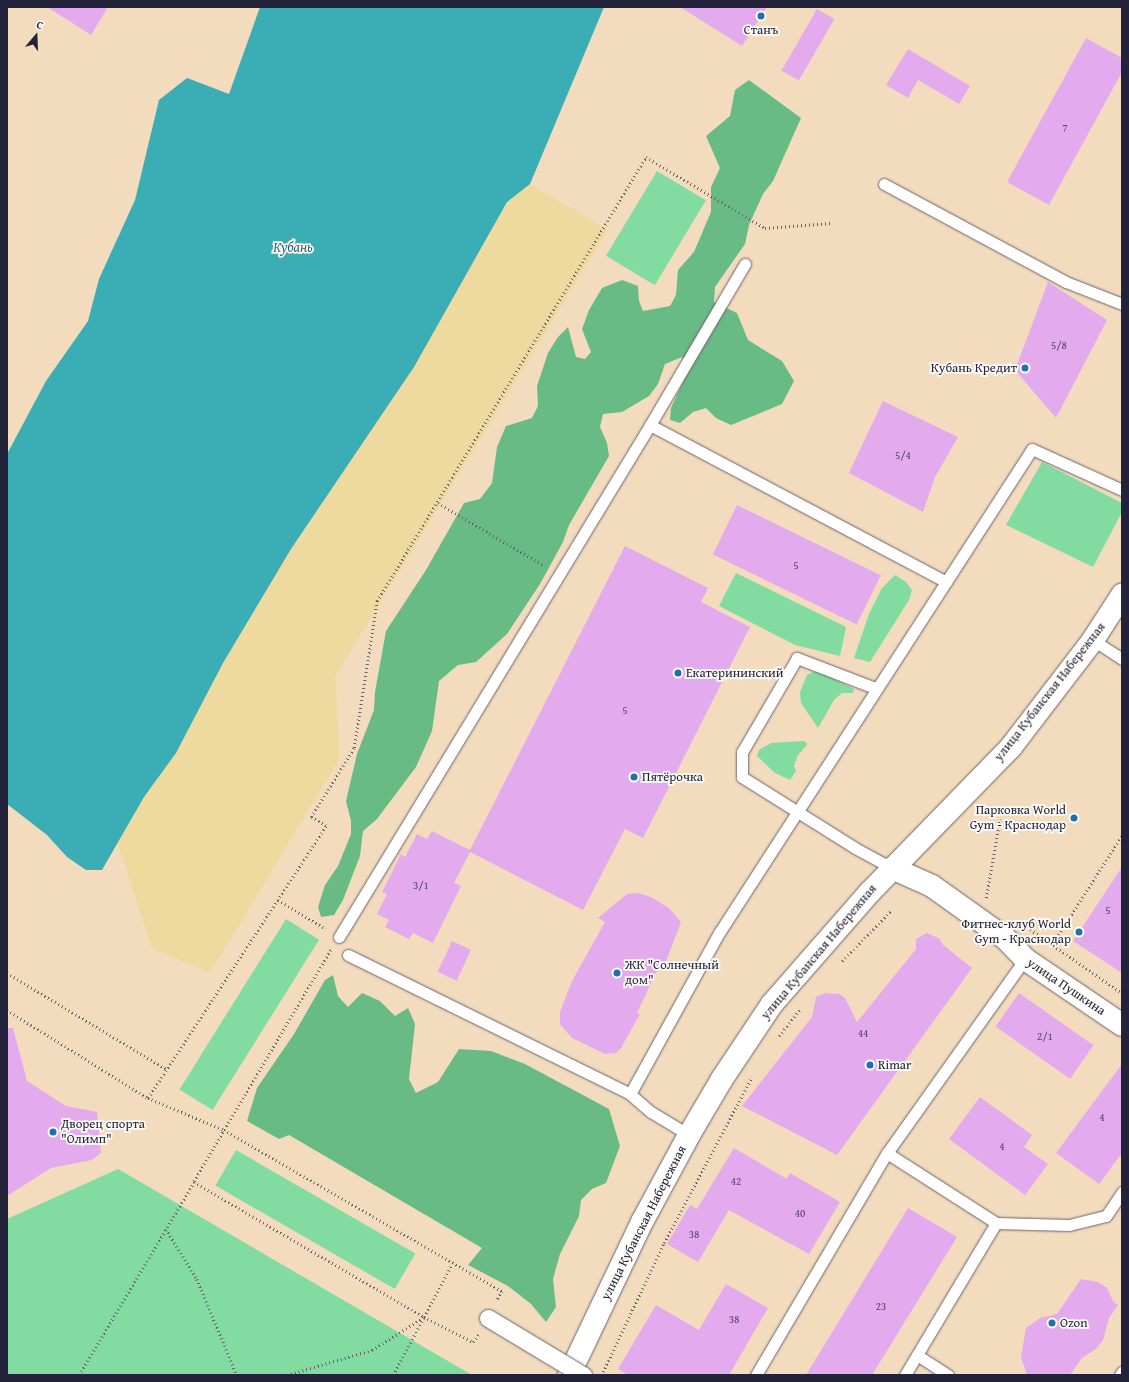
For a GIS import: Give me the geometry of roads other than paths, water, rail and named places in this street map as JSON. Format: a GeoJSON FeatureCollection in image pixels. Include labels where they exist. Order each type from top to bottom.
{"type":"FeatureCollection","features":[{"type":"Feature","properties":{"kind":"main road","name":"улица Кубанская Набережная"},"geometry":{"type":"LineString","coordinates":[[569,1375],[642,1222],[722,1079],[772,1004],[892,868],[1011,747],[1093,640],[1122,595]]}},
{"type":"Feature","properties":{"kind":"main road","name":"улица Пушкина"},"geometry":{"type":"LineString","coordinates":[[892,868],[932,886],[1005,938],[1025,959],[1122,1025]]}},
{"type":"Feature","properties":{"kind":"street"},"geometry":{"type":"LineString","coordinates":[[488,1318],[583,1375]]}},
{"type":"Feature","properties":{"kind":"lane"},"geometry":{"type":"LineString","coordinates":[[884,184],[1066,282],[1122,304]]}},
{"type":"Feature","properties":{"kind":"lane"},"geometry":{"type":"LineString","coordinates":[[339,937],[650,425],[744,264]]}},
{"type":"Feature","properties":{"kind":"lane"},"geometry":{"type":"LineString","coordinates":[[650,425],[946,582]]}},
{"type":"Feature","properties":{"kind":"lane"},"geometry":{"type":"LineString","coordinates":[[630,1094],[719,933],[797,813],[875,688],[1032,449],[1122,490]]}},
{"type":"Feature","properties":{"kind":"lane"},"geometry":{"type":"LineString","coordinates":[[1093,640],[1122,659]]}},
{"type":"Feature","properties":{"kind":"lane"},"geometry":{"type":"LineString","coordinates":[[875,688],[797,658],[742,752],[742,777],[797,813],[892,868]]}},
{"type":"Feature","properties":{"kind":"lane"},"geometry":{"type":"LineString","coordinates":[[348,955],[630,1094],[651,1112],[690,1135]]}},
{"type":"Feature","properties":{"kind":"lane"},"geometry":{"type":"LineString","coordinates":[[756,1375],[887,1153],[1025,959]]}},
{"type":"Feature","properties":{"kind":"lane"},"geometry":{"type":"LineString","coordinates":[[887,1153],[996,1223],[1069,1225],[1106,1216],[1122,1192]]}},
{"type":"Feature","properties":{"kind":"lane"},"geometry":{"type":"LineString","coordinates":[[905,1375],[996,1223]]}},
{"type":"Feature","properties":{"kind":"lane"},"geometry":{"type":"LineString","coordinates":[[917,1356],[948,1375]]}},
{"type":"Feature","properties":{"kind":"water","name":"Кубань"},"geometry":{"type":"Polygon","coordinates":[[[260,7],[604,7],[530,184],[507,202],[414,367],[291,549],[223,663],[176,753],[144,797],[102,870],[86,870],[67,857],[47,835],[7,804],[7,454],[46,381],[88,321],[99,279],[135,200],[159,100],[187,78],[229,94],[260,7]]]}},
{"type":"Feature","properties":{"kind":"place","name":"Станъ"},"geometry":{"type":"Point","coordinates":[761,16]}},
{"type":"Feature","properties":{"kind":"place","name":"Кубань Кредит"},"geometry":{"type":"Point","coordinates":[1025,368]}},
{"type":"Feature","properties":{"kind":"place","name":"Екатерининский"},"geometry":{"type":"Point","coordinates":[678,673]}},
{"type":"Feature","properties":{"kind":"place","name":"Пятёрочка"},"geometry":{"type":"Point","coordinates":[634,777]}},
{"type":"Feature","properties":{"kind":"place","name":"Парковка World Gym - Краснодар"},"geometry":{"type":"Point","coordinates":[1074,818]}},
{"type":"Feature","properties":{"kind":"place","name":"Фитнес-клуб World Gym - Краснодар"},"geometry":{"type":"Point","coordinates":[1079,932]}},
{"type":"Feature","properties":{"kind":"place","name":"ЖК \"Солнечный дом\""},"geometry":{"type":"Point","coordinates":[617,973]}},
{"type":"Feature","properties":{"kind":"place","name":"Rimar"},"geometry":{"type":"Point","coordinates":[870,1065]}},
{"type":"Feature","properties":{"kind":"place","name":"Дворец спорта \"Олимп\""},"geometry":{"type":"Point","coordinates":[53,1132]}},
{"type":"Feature","properties":{"kind":"place","name":"Ozon"},"geometry":{"type":"Point","coordinates":[1052,1323]}}]}
